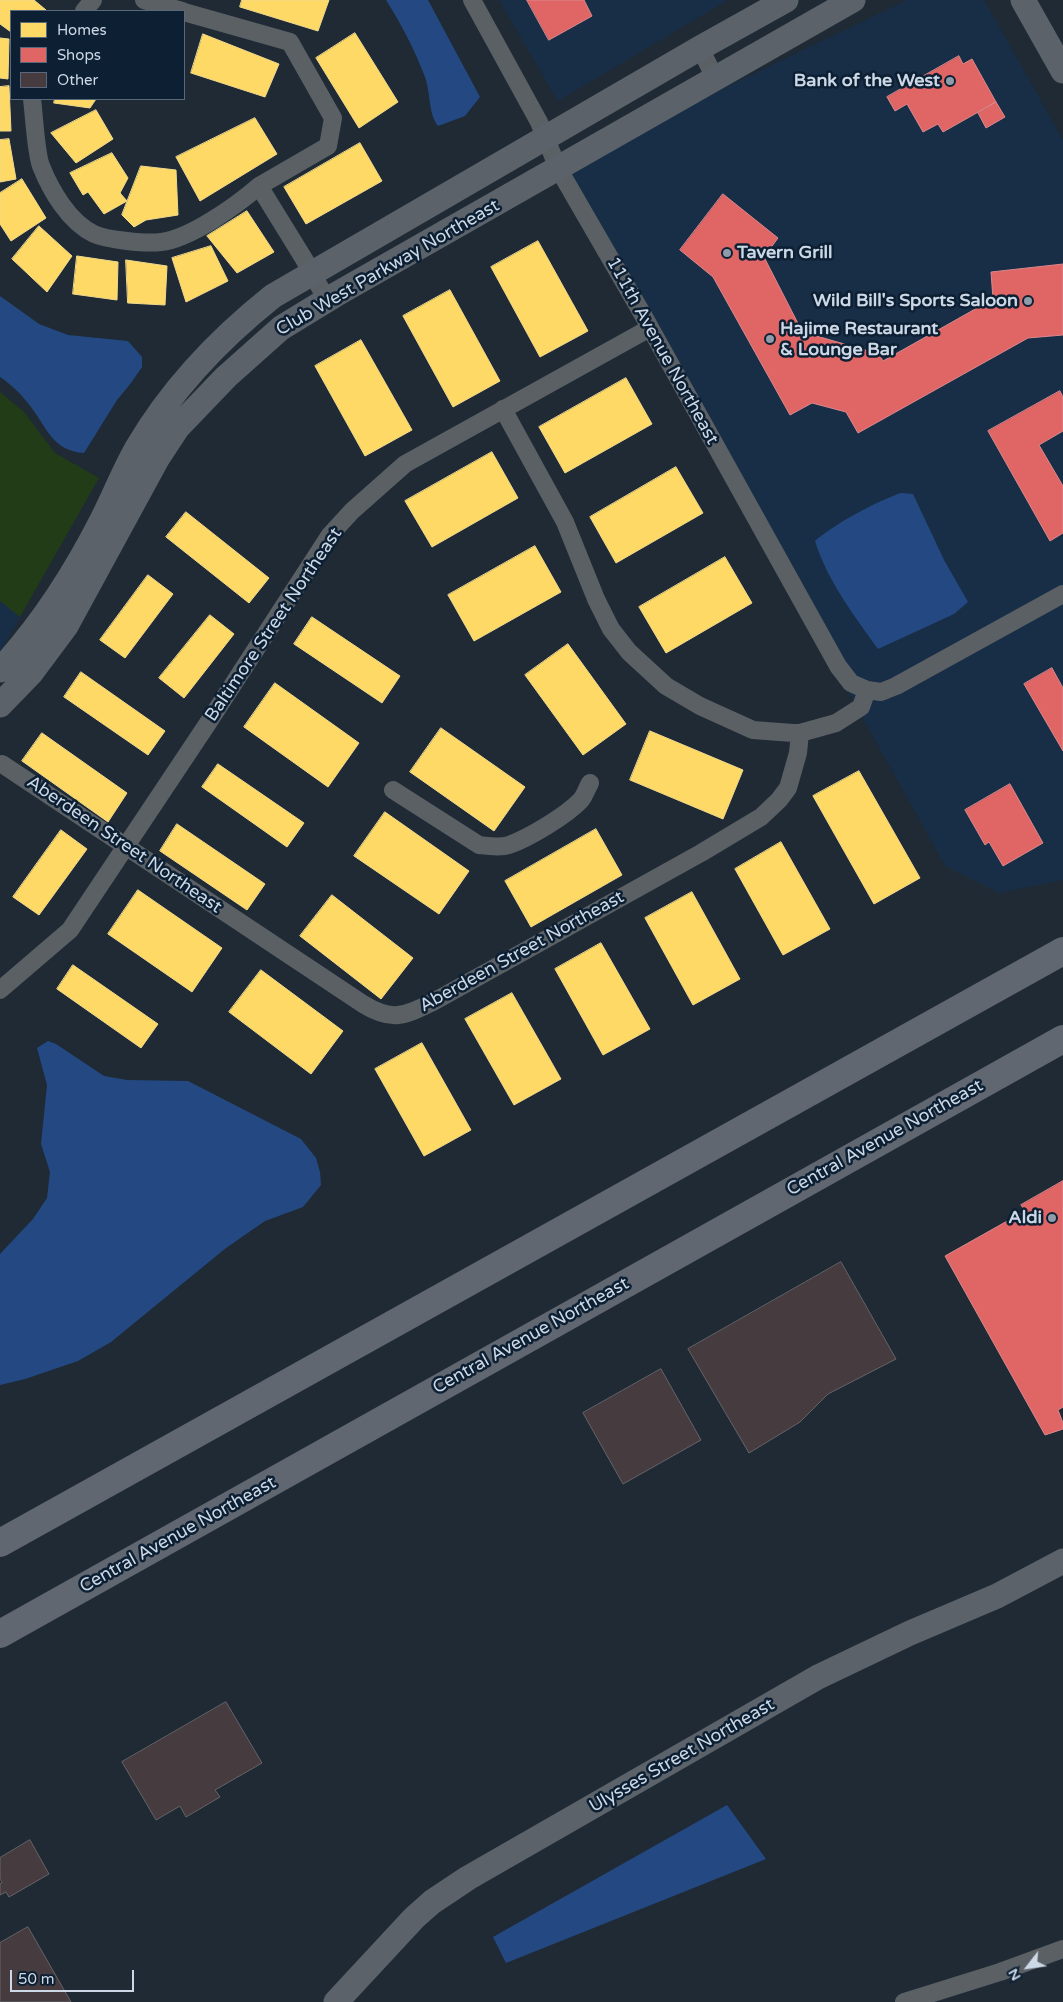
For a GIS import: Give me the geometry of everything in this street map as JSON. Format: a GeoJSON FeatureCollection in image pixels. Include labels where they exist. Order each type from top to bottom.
{"type":"FeatureCollection","features":[{"type":"Feature","properties":{"kind":"highway"},"geometry":{"type":"LineString","coordinates":[[0,1543],[1063,951]]}},
{"type":"Feature","properties":{"kind":"highway","name":"Central Avenue Northeast"},"geometry":{"type":"LineString","coordinates":[[0,1634],[1063,1038]]}},
{"type":"Feature","properties":{"kind":"street"},"geometry":{"type":"LineString","coordinates":[[85,10],[93,0]]}},
{"type":"Feature","properties":{"kind":"street"},"geometry":{"type":"LineString","coordinates":[[144,0],[179,10]]}},
{"type":"Feature","properties":{"kind":"street","name":"111th Avenue Northeast"},"geometry":{"type":"LineString","coordinates":[[472,0],[539,122],[558,168],[650,328],[838,666],[851,683],[867,690]]}},
{"type":"Feature","properties":{"kind":"street","name":"Club West Parkway Northeast"},"geometry":{"type":"LineString","coordinates":[[0,670],[47,611],[62,588],[101,522],[137,449],[158,416],[206,355],[243,320],[273,296],[786,0]]}},
{"type":"Feature","properties":{"kind":"street","name":"Club West Parkway Northeast"},"geometry":{"type":"LineString","coordinates":[[0,705],[31,673],[66,626],[157,459],[178,427],[226,377],[281,328],[854,0]]}},
{"type":"Feature","properties":{"kind":"street"},"geometry":{"type":"LineString","coordinates":[[1023,0],[1063,71]]}},
{"type":"Feature","properties":{"kind":"street"},"geometry":{"type":"LineString","coordinates":[[32,100],[40,165],[58,197],[75,220],[95,234],[130,241],[162,242],[190,232],[239,203],[259,186],[328,146],[333,118],[290,42],[185,12]]}},
{"type":"Feature","properties":{"kind":"street"},"geometry":{"type":"LineString","coordinates":[[700,48],[715,78]]}},
{"type":"Feature","properties":{"kind":"street"},"geometry":{"type":"LineString","coordinates":[[259,186],[313,273],[327,300]]}},
{"type":"Feature","properties":{"kind":"street","name":"Baltimore Street Northeast"},"geometry":{"type":"LineString","coordinates":[[0,990],[70,930],[330,535],[359,504],[405,464],[650,328]]}},
{"type":"Feature","properties":{"kind":"street"},"geometry":{"type":"LineString","coordinates":[[503,409],[565,522],[596,599],[611,629],[629,652],[666,686],[700,706],[753,730],[800,732],[836,723],[861,707],[867,690],[881,692],[896,686],[1063,594]]}},
{"type":"Feature","properties":{"kind":"street","name":"Aberdeen Street Northeast"},"geometry":{"type":"LineString","coordinates":[[2,764],[363,1004],[379,1013],[394,1016],[413,1012],[434,1002],[745,828],[779,800],[788,788],[798,753],[800,732]]}},
{"type":"Feature","properties":{"kind":"street"},"geometry":{"type":"LineString","coordinates":[[393,790],[479,845],[493,846],[508,845],[532,834],[571,809],[583,798],[590,783]]}},
{"type":"Feature","properties":{"kind":"street","name":"Ulysses Street Northeast"},"geometry":{"type":"LineString","coordinates":[[336,2002],[414,1918],[432,1902],[468,1878],[818,1677],[910,1632],[997,1596],[1063,1561]]}},
{"type":"Feature","properties":{"kind":"street"},"geometry":{"type":"LineString","coordinates":[[904,2002],[1000,1972],[1063,1949]]}},
{"type":"Feature","properties":{"kind":"shaded area"},"geometry":{"type":"Polygon","coordinates":[[[499,0],[728,0],[558,101],[499,0]]]}},
{"type":"Feature","properties":{"kind":"shaded area"},"geometry":{"type":"Polygon","coordinates":[[[907,0],[984,0],[1063,140],[1063,880],[999,893],[945,866],[558,168],[907,0]]]}},
{"type":"Feature","properties":{"kind":"shaded area"},"geometry":{"type":"Polygon","coordinates":[[[0,601],[20,617],[0,653],[0,601]]]}},
{"type":"Feature","properties":{"kind":"green space"},"geometry":{"type":"Polygon","coordinates":[[[0,392],[24,412],[55,453],[99,478],[20,617],[0,601],[0,392]]]}},
{"type":"Feature","properties":{"kind":"water"},"geometry":{"type":"Polygon","coordinates":[[[386,0],[428,0],[480,97],[465,116],[438,126],[431,109],[427,83],[421,67],[386,0]]]}},
{"type":"Feature","properties":{"kind":"water"},"geometry":{"type":"Polygon","coordinates":[[[0,296],[39,324],[68,335],[128,341],[142,357],[142,367],[117,400],[84,453],[65,448],[58,443],[24,398],[0,377],[0,296]]]}},
{"type":"Feature","properties":{"kind":"water"},"geometry":{"type":"Polygon","coordinates":[[[901,493],[913,494],[944,560],[968,602],[954,614],[878,649],[834,584],[815,541],[856,514],[901,493]]]}},
{"type":"Feature","properties":{"kind":"water"},"geometry":{"type":"Polygon","coordinates":[[[48,1041],[56,1044],[104,1076],[127,1080],[188,1081],[301,1139],[316,1158],[321,1185],[303,1207],[265,1221],[226,1248],[111,1342],[78,1361],[25,1379],[0,1385],[0,1254],[33,1219],[47,1198],[50,1172],[41,1144],[47,1085],[37,1048],[48,1041]]]}},
{"type":"Feature","properties":{"kind":"water"},"geometry":{"type":"Polygon","coordinates":[[[727,1805],[766,1859],[506,1963],[493,1937],[727,1805]]]}},
{"type":"Feature","properties":{"kind":"building: Homes"},"geometry":{"type":"Polygon","coordinates":[[[0,0],[34,0],[46,10],[10,10],[10,31],[0,24],[0,0]]]}},
{"type":"Feature","properties":{"kind":"building: Homes"},"geometry":{"type":"Polygon","coordinates":[[[242,0],[329,0],[318,31],[240,7],[242,0]]]}},
{"type":"Feature","properties":{"kind":"building: Homes"},"geometry":{"type":"Polygon","coordinates":[[[355,33],[398,102],[359,128],[316,58],[355,33]]]}},
{"type":"Feature","properties":{"kind":"building: Homes"},"geometry":{"type":"Polygon","coordinates":[[[203,34],[279,64],[265,97],[191,73],[203,34]]]}},
{"type":"Feature","properties":{"kind":"building: Homes"},"geometry":{"type":"Polygon","coordinates":[[[0,38],[9,39],[8,79],[0,78],[0,38]]]}},
{"type":"Feature","properties":{"kind":"building: Homes"},"geometry":{"type":"Polygon","coordinates":[[[9,86],[11,131],[0,131],[0,87],[9,86]]]}},
{"type":"Feature","properties":{"kind":"building: Homes"},"geometry":{"type":"Polygon","coordinates":[[[55,100],[95,100],[90,108],[54,103],[55,100]]]}},
{"type":"Feature","properties":{"kind":"building: Homes"},"geometry":{"type":"Polygon","coordinates":[[[96,110],[113,139],[76,163],[51,133],[96,110]]]}},
{"type":"Feature","properties":{"kind":"building: Homes"},"geometry":{"type":"Polygon","coordinates":[[[255,118],[277,154],[200,201],[176,157],[255,118]]]}},
{"type":"Feature","properties":{"kind":"building: Homes"},"geometry":{"type":"Polygon","coordinates":[[[9,139],[16,179],[0,182],[0,140],[9,139]]]}},
{"type":"Feature","properties":{"kind":"building: Homes"},"geometry":{"type":"Polygon","coordinates":[[[360,143],[382,181],[306,224],[284,187],[360,143]]]}},
{"type":"Feature","properties":{"kind":"building: Homes"},"geometry":{"type":"Polygon","coordinates":[[[112,153],[128,178],[120,193],[127,201],[104,214],[88,192],[83,195],[70,173],[112,153]]]}},
{"type":"Feature","properties":{"kind":"building: Homes"},"geometry":{"type":"Polygon","coordinates":[[[141,166],[176,170],[178,215],[146,220],[134,227],[122,215],[141,166]]]}},
{"type":"Feature","properties":{"kind":"building: Homes"},"geometry":{"type":"Polygon","coordinates":[[[22,179],[46,218],[11,241],[0,224],[0,193],[22,179]]]}},
{"type":"Feature","properties":{"kind":"building: Homes"},"geometry":{"type":"Polygon","coordinates":[[[247,211],[274,252],[237,273],[207,236],[247,211]]]}},
{"type":"Feature","properties":{"kind":"building: Homes"},"geometry":{"type":"Polygon","coordinates":[[[39,226],[72,256],[47,292],[12,259],[39,226]]]}},
{"type":"Feature","properties":{"kind":"building: Homes"},"geometry":{"type":"Polygon","coordinates":[[[538,241],[588,331],[540,357],[491,267],[538,241]]]}},
{"type":"Feature","properties":{"kind":"building: Homes"},"geometry":{"type":"Polygon","coordinates":[[[211,246],[228,281],[186,302],[172,258],[211,246]]]}},
{"type":"Feature","properties":{"kind":"building: Homes"},"geometry":{"type":"Polygon","coordinates":[[[77,256],[118,262],[117,300],[73,294],[77,256]]]}},
{"type":"Feature","properties":{"kind":"building: Homes"},"geometry":{"type":"Polygon","coordinates":[[[126,260],[167,266],[165,305],[128,303],[126,260]]]}},
{"type":"Feature","properties":{"kind":"building: Homes"},"geometry":{"type":"Polygon","coordinates":[[[450,290],[500,381],[453,407],[403,316],[450,290]]]}},
{"type":"Feature","properties":{"kind":"building: Homes"},"geometry":{"type":"Polygon","coordinates":[[[361,340],[412,430],[365,456],[315,366],[361,340]]]}},
{"type":"Feature","properties":{"kind":"building: Homes"},"geometry":{"type":"Polygon","coordinates":[[[626,378],[652,424],[565,473],[539,427],[626,378]]]}},
{"type":"Feature","properties":{"kind":"building: Homes"},"geometry":{"type":"Polygon","coordinates":[[[492,452],[518,498],[432,547],[405,501],[492,452]]]}},
{"type":"Feature","properties":{"kind":"building: Homes"},"geometry":{"type":"Polygon","coordinates":[[[676,467],[703,513],[616,563],[590,517],[676,467]]]}},
{"type":"Feature","properties":{"kind":"building: Homes"},"geometry":{"type":"Polygon","coordinates":[[[186,512],[269,578],[249,603],[166,537],[186,512]]]}},
{"type":"Feature","properties":{"kind":"building: Homes"},"geometry":{"type":"Polygon","coordinates":[[[535,546],[561,592],[474,641],[448,595],[535,546]]]}},
{"type":"Feature","properties":{"kind":"building: Homes"},"geometry":{"type":"Polygon","coordinates":[[[725,557],[752,603],[666,653],[639,607],[725,557]]]}},
{"type":"Feature","properties":{"kind":"building: Homes"},"geometry":{"type":"Polygon","coordinates":[[[148,575],[173,594],[125,658],[100,640],[148,575]]]}},
{"type":"Feature","properties":{"kind":"building: Homes"},"geometry":{"type":"Polygon","coordinates":[[[210,615],[234,634],[184,698],[159,678],[210,615]]]}},
{"type":"Feature","properties":{"kind":"building: Homes"},"geometry":{"type":"Polygon","coordinates":[[[312,617],[400,676],[382,703],[294,644],[312,617]]]}},
{"type":"Feature","properties":{"kind":"building: Homes"},"geometry":{"type":"Polygon","coordinates":[[[568,644],[626,724],[583,755],[525,675],[568,644]]]}},
{"type":"Feature","properties":{"kind":"building: Homes"},"geometry":{"type":"Polygon","coordinates":[[[81,672],[165,731],[148,755],[64,697],[81,672]]]}},
{"type":"Feature","properties":{"kind":"building: Homes"},"geometry":{"type":"Polygon","coordinates":[[[275,683],[359,743],[328,787],[244,727],[275,683]]]}},
{"type":"Feature","properties":{"kind":"building: Homes"},"geometry":{"type":"Polygon","coordinates":[[[441,728],[525,787],[494,831],[410,772],[441,728]]]}},
{"type":"Feature","properties":{"kind":"building: Homes"},"geometry":{"type":"Polygon","coordinates":[[[650,731],[743,770],[723,819],[630,780],[650,731]]]}},
{"type":"Feature","properties":{"kind":"building: Homes"},"geometry":{"type":"Polygon","coordinates":[[[42,733],[127,793],[108,822],[22,761],[42,733]]]}},
{"type":"Feature","properties":{"kind":"building: Homes"},"geometry":{"type":"Polygon","coordinates":[[[218,764],[304,823],[287,847],[202,787],[218,764]]]}},
{"type":"Feature","properties":{"kind":"building: Homes"},"geometry":{"type":"Polygon","coordinates":[[[859,771],[920,878],[874,904],[813,796],[859,771]]]}},
{"type":"Feature","properties":{"kind":"building: Homes"},"geometry":{"type":"Polygon","coordinates":[[[385,812],[469,871],[439,914],[354,856],[385,812]]]}},
{"type":"Feature","properties":{"kind":"building: Homes"},"geometry":{"type":"Polygon","coordinates":[[[177,824],[265,884],[247,910],[160,851],[177,824]]]}},
{"type":"Feature","properties":{"kind":"building: Homes"},"geometry":{"type":"Polygon","coordinates":[[[596,829],[622,875],[531,927],[505,881],[596,829]]]}},
{"type":"Feature","properties":{"kind":"building: Homes"},"geometry":{"type":"Polygon","coordinates":[[[61,830],[87,849],[39,915],[13,897],[61,830]]]}},
{"type":"Feature","properties":{"kind":"building: Homes"},"geometry":{"type":"Polygon","coordinates":[[[781,842],[830,929],[783,955],[735,869],[781,842]]]}},
{"type":"Feature","properties":{"kind":"building: Homes"},"geometry":{"type":"Polygon","coordinates":[[[138,890],[222,948],[192,992],[108,934],[138,890]]]}},
{"type":"Feature","properties":{"kind":"building: Homes"},"geometry":{"type":"Polygon","coordinates":[[[692,892],[740,979],[693,1005],[645,918],[692,892]]]}},
{"type":"Feature","properties":{"kind":"building: Homes"},"geometry":{"type":"Polygon","coordinates":[[[332,895],[413,958],[381,999],[300,936],[332,895]]]}},
{"type":"Feature","properties":{"kind":"building: Homes"},"geometry":{"type":"Polygon","coordinates":[[[601,943],[650,1029],[603,1055],[555,969],[601,943]]]}},
{"type":"Feature","properties":{"kind":"building: Homes"},"geometry":{"type":"Polygon","coordinates":[[[73,965],[158,1024],[141,1048],[57,989],[73,965]]]}},
{"type":"Feature","properties":{"kind":"building: Homes"},"geometry":{"type":"Polygon","coordinates":[[[261,970],[343,1031],[311,1074],[229,1012],[261,970]]]}},
{"type":"Feature","properties":{"kind":"building: Homes"},"geometry":{"type":"Polygon","coordinates":[[[512,993],[561,1079],[514,1105],[465,1019],[512,993]]]}},
{"type":"Feature","properties":{"kind":"building: Homes"},"geometry":{"type":"Polygon","coordinates":[[[422,1043],[471,1130],[424,1156],[375,1069],[422,1043]]]}},
{"type":"Feature","properties":{"kind":"building: Shops"},"geometry":{"type":"Polygon","coordinates":[[[527,0],[584,0],[592,16],[549,40],[527,0]]]}},
{"type":"Feature","properties":{"kind":"building: Shops","name":"Bank of the West"},"geometry":{"type":"Polygon","coordinates":[[[959,56],[963,64],[972,59],[996,102],[943,132],[938,124],[923,132],[907,104],[895,111],[887,97],[959,56]]]}},
{"type":"Feature","properties":{"kind":"building: Shops"},"geometry":{"type":"Polygon","coordinates":[[[996,102],[1005,117],[986,128],[978,113],[996,102]]]}},
{"type":"Feature","properties":{"kind":"building: Shops"},"geometry":{"type":"Polygon","coordinates":[[[723,194],[778,238],[764,257],[806,339],[813,335],[879,354],[883,361],[993,299],[991,272],[1063,264],[1063,335],[1028,338],[858,433],[846,412],[812,403],[790,415],[713,277],[680,250],[723,194]]]}},
{"type":"Feature","properties":{"kind":"building: Shops"},"geometry":{"type":"Polygon","coordinates":[[[1060,391],[1063,397],[1063,431],[1039,445],[1063,486],[1063,533],[1050,541],[988,431],[1060,391]]]}},
{"type":"Feature","properties":{"kind":"building: Shops"},"geometry":{"type":"Polygon","coordinates":[[[1052,668],[1063,688],[1063,751],[1024,684],[1052,668]]]}},
{"type":"Feature","properties":{"kind":"building: Shops"},"geometry":{"type":"Polygon","coordinates":[[[1010,784],[1043,843],[1003,866],[989,842],[985,845],[965,810],[1010,784]]]}},
{"type":"Feature","properties":{"kind":"building: Shops"},"geometry":{"type":"Polygon","coordinates":[[[1063,1181],[1063,1407],[1058,1410],[1063,1423],[1063,1429],[1045,1435],[945,1256],[1025,1211],[1021,1205],[1063,1181]]]}},
{"type":"Feature","properties":{"kind":"building: Other"},"geometry":{"type":"Polygon","coordinates":[[[841,1262],[896,1359],[828,1394],[800,1422],[749,1453],[688,1349],[841,1262]]]}},
{"type":"Feature","properties":{"kind":"building: Other"},"geometry":{"type":"Polygon","coordinates":[[[661,1369],[701,1440],[623,1484],[583,1413],[661,1369]]]}},
{"type":"Feature","properties":{"kind":"building: Other"},"geometry":{"type":"Polygon","coordinates":[[[226,1702],[262,1763],[215,1790],[220,1797],[186,1817],[180,1806],[156,1820],[122,1762],[226,1702]]]}},
{"type":"Feature","properties":{"kind":"building: Other"},"geometry":{"type":"Polygon","coordinates":[[[30,1840],[49,1874],[9,1897],[6,1892],[0,1895],[0,1884],[2,1882],[0,1879],[0,1858],[30,1840]]]}},
{"type":"Feature","properties":{"kind":"building: Other"},"geometry":{"type":"Polygon","coordinates":[[[28,1927],[71,2002],[0,2002],[0,1943],[28,1927]]]}},
{"type":"Feature","properties":{"kind":"place","name":"Bank of the West"},"geometry":{"type":"Point","coordinates":[950,81]}},
{"type":"Feature","properties":{"kind":"place","name":"Tavern Grill"},"geometry":{"type":"Point","coordinates":[727,253]}},
{"type":"Feature","properties":{"kind":"place","name":"Wild Bill's Sports Saloon"},"geometry":{"type":"Point","coordinates":[1028,301]}},
{"type":"Feature","properties":{"kind":"place","name":"Hajime Restaurant & Lounge Bar"},"geometry":{"type":"Point","coordinates":[770,339]}},
{"type":"Feature","properties":{"kind":"place","name":"Aldi"},"geometry":{"type":"Point","coordinates":[1052,1218]}}]}
